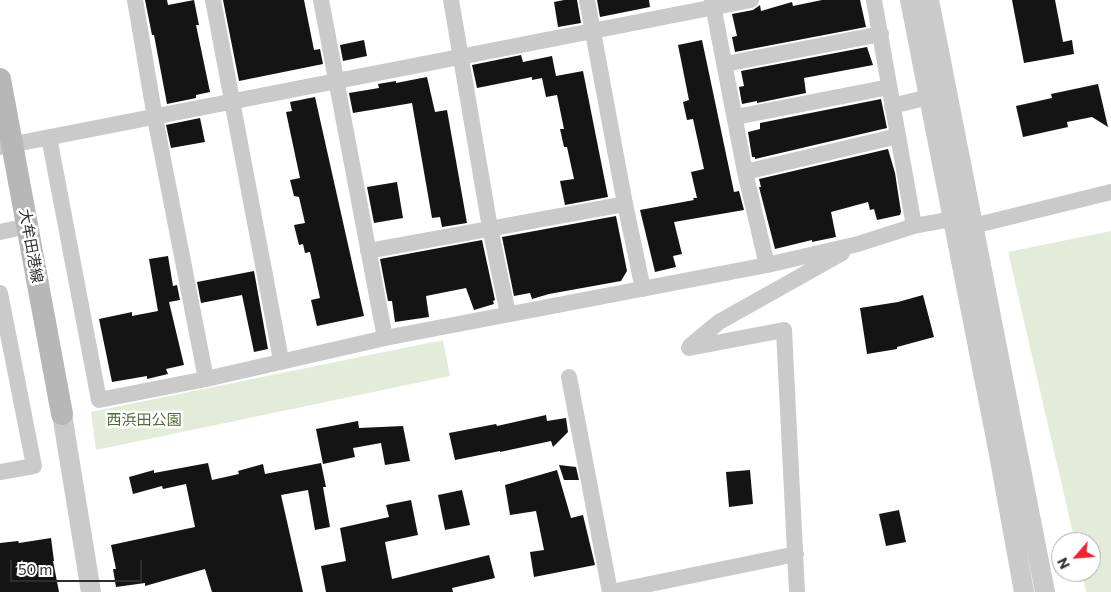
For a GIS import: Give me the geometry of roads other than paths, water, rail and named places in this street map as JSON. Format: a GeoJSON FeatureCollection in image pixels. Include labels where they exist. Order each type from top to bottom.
{"type":"FeatureCollection","features":[{"type":"Feature","properties":{"kind":"main road","name":"大牟田港線"},"geometry":{"type":"LineString","coordinates":[[0,79],[6,146],[28,226],[62,414]]}},
{"type":"Feature","properties":{"kind":"street"},"geometry":{"type":"LineString","coordinates":[[134,0],[206,379]]}},
{"type":"Feature","properties":{"kind":"street"},"geometry":{"type":"LineString","coordinates":[[213,0],[281,360]]}},
{"type":"Feature","properties":{"kind":"street"},"geometry":{"type":"LineString","coordinates":[[320,0],[385,338]]}},
{"type":"Feature","properties":{"kind":"street"},"geometry":{"type":"LineString","coordinates":[[451,0],[490,228],[508,314]]}},
{"type":"Feature","properties":{"kind":"street"},"geometry":{"type":"LineString","coordinates":[[587,0],[625,204],[643,289]]}},
{"type":"Feature","properties":{"kind":"street"},"geometry":{"type":"LineString","coordinates":[[6,146],[155,118],[460,56],[593,32],[713,4],[750,0]]}},
{"type":"Feature","properties":{"kind":"street"},"geometry":{"type":"LineString","coordinates":[[874,0],[914,226]]}},
{"type":"Feature","properties":{"kind":"street"},"geometry":{"type":"LineString","coordinates":[[910,0],[998,449],[1024,592]]}},
{"type":"Feature","properties":{"kind":"street"},"geometry":{"type":"LineString","coordinates":[[929,0],[1045,592]]}},
{"type":"Feature","properties":{"kind":"street"},"geometry":{"type":"LineString","coordinates":[[713,4],[745,172],[767,265]]}},
{"type":"Feature","properties":{"kind":"street"},"geometry":{"type":"LineString","coordinates":[[725,64],[881,34]]}},
{"type":"Feature","properties":{"kind":"street"},"geometry":{"type":"LineString","coordinates":[[736,117],[889,87]]}},
{"type":"Feature","properties":{"kind":"street"},"geometry":{"type":"LineString","coordinates":[[892,106],[948,92]]}},
{"type":"Feature","properties":{"kind":"street"},"geometry":{"type":"LineString","coordinates":[[745,172],[898,136]]}},
{"type":"Feature","properties":{"kind":"street"},"geometry":{"type":"LineString","coordinates":[[49,137],[99,400],[206,379],[281,360],[385,338],[767,265],[858,244],[914,226],[952,219],[973,226],[1111,192]]}},
{"type":"Feature","properties":{"kind":"street"},"geometry":{"type":"LineString","coordinates":[[368,251],[625,204]]}},
{"type":"Feature","properties":{"kind":"street"},"geometry":{"type":"LineString","coordinates":[[0,232],[28,226]]}},
{"type":"Feature","properties":{"kind":"street"},"geometry":{"type":"LineString","coordinates":[[797,592],[784,330],[689,348],[719,322],[858,244]]}},
{"type":"Feature","properties":{"kind":"street"},"geometry":{"type":"LineString","coordinates":[[0,293],[34,466],[0,472]]}},
{"type":"Feature","properties":{"kind":"street"},"geometry":{"type":"LineString","coordinates":[[569,377],[610,592],[796,554]]}},
{"type":"Feature","properties":{"kind":"street"},"geometry":{"type":"LineString","coordinates":[[62,414],[91,592]]}},
{"type":"Feature","properties":{"kind":"park label","name":"西浜田公園"},"geometry":{"type":"Point","coordinates":[144,420]}}]}
